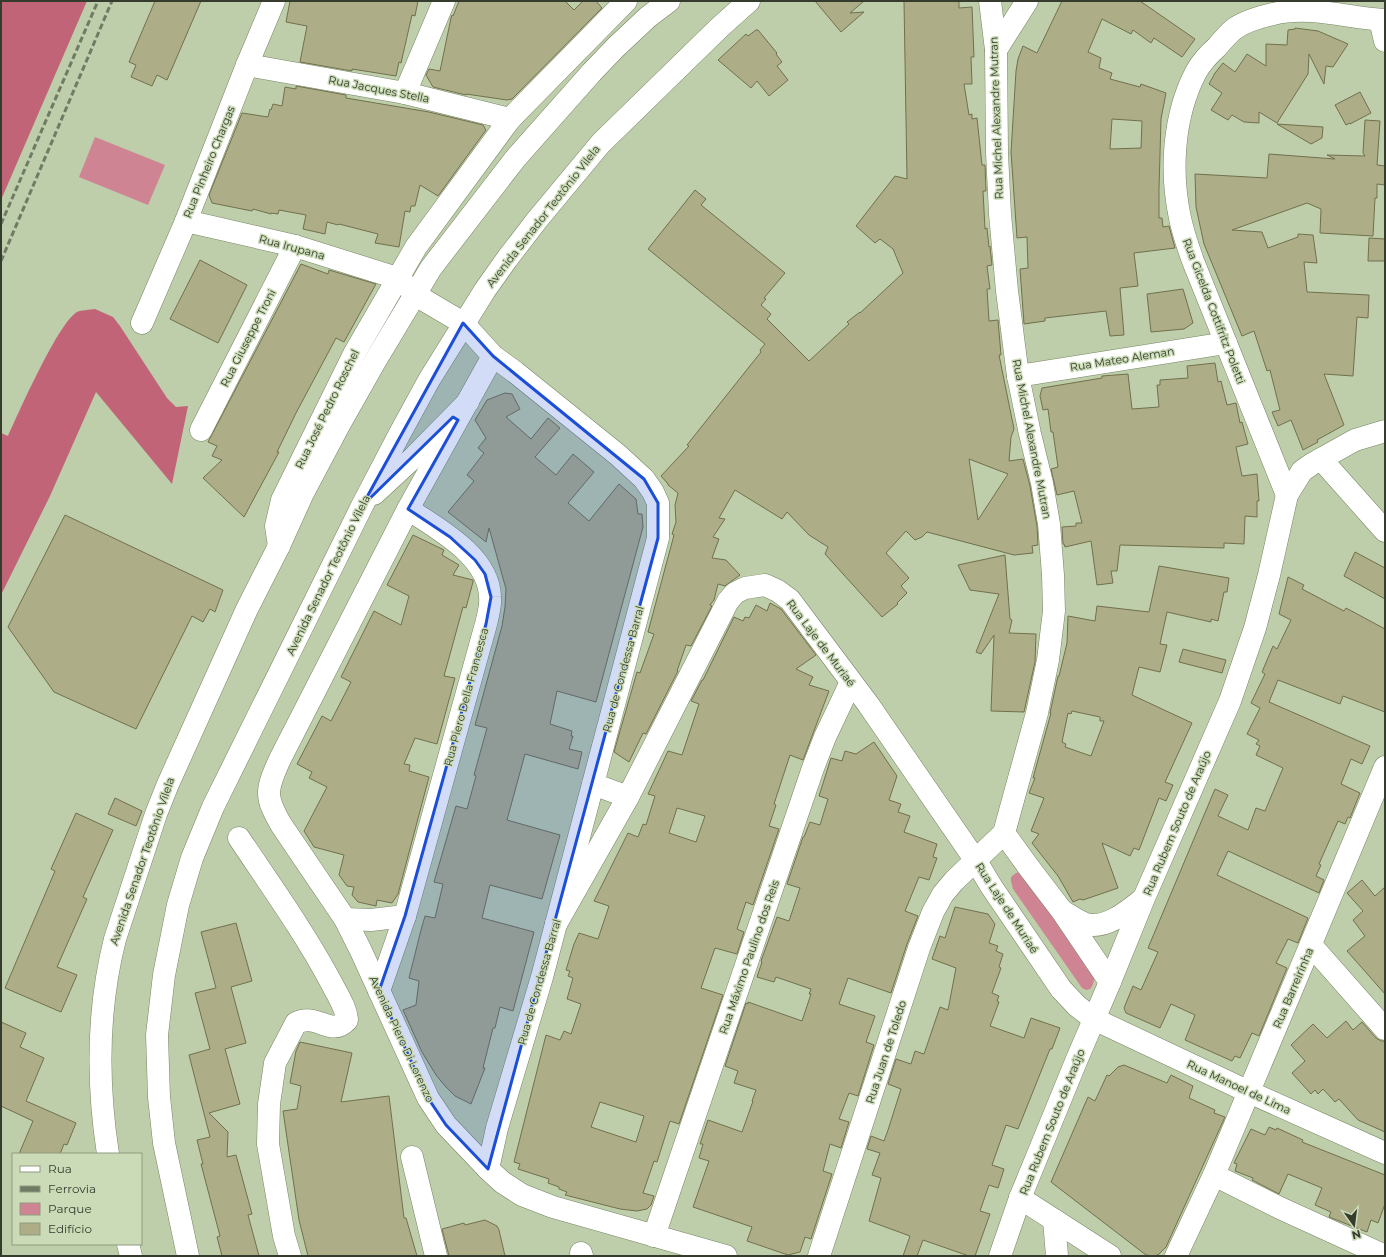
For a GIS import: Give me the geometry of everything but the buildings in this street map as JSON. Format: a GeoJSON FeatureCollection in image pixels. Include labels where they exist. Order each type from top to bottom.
{"type":"FeatureCollection","features":[{"type":"Feature","properties":{"kind":"street","name":"Rua Pinheiro Chargas"},"geometry":{"type":"LineString","coordinates":[[142,323],[186,221],[247,65],[274,1]]}},
{"type":"Feature","properties":{"kind":"street"},"geometry":{"type":"LineString","coordinates":[[405,93],[444,1]]}},
{"type":"Feature","properties":{"kind":"street"},"geometry":{"type":"LineString","coordinates":[[397,278],[416,247],[510,119],[626,1]]}},
{"type":"Feature","properties":{"kind":"street","name":"Avenida Senador Teotônio Vilela"},"geometry":{"type":"LineString","coordinates":[[108,1153],[100,1080],[101,1024],[108,966],[115,939],[156,814],[168,784],[247,609],[279,546],[303,493],[339,425],[437,260],[515,159],[592,72],[648,17],[669,1]]}},
{"type":"Feature","properties":{"kind":"street","name":"Avenida Senador Teotônio Vilela"},"geometry":{"type":"LineString","coordinates":[[188,1256],[164,1143],[159,1097],[157,1035],[164,975],[178,905],[192,858],[213,807],[402,428],[463,324],[507,259],[600,143],[749,1]]}},
{"type":"Feature","properties":{"kind":"street","name":"Rua Michel Alexandre Mutran"},"geometry":{"type":"LineString","coordinates":[[976,861],[1004,833],[1037,713],[1048,660],[1054,611],[1049,524],[1042,483],[1018,376],[1007,291],[1000,214],[997,153],[996,50],[990,1]]}},
{"type":"Feature","properties":{"kind":"street"},"geometry":{"type":"LineString","coordinates":[[996,50],[1027,1]]}},
{"type":"Feature","properties":{"kind":"street","name":"Rua Gicelda Cottifritz Poletti"},"geometry":{"type":"LineString","coordinates":[[1287,495],[1184,237],[1176,190],[1174,158],[1176,134],[1181,111],[1196,72],[1207,57],[1234,29],[1256,18],[1295,11],[1324,12],[1382,20]]}},
{"type":"Feature","properties":{"kind":"street"},"geometry":{"type":"LineString","coordinates":[[1382,20],[1385,40]]}},
{"type":"Feature","properties":{"kind":"street","name":"Rua Jacques Stella"},"geometry":{"type":"LineString","coordinates":[[247,65],[405,93],[510,119]]}},
{"type":"Feature","properties":{"kind":"street","name":"Rua Irupana"},"geometry":{"type":"LineString","coordinates":[[186,221],[295,246],[397,278]]}},
{"type":"Feature","properties":{"kind":"street","name":"Rua Giuseppe Troni"},"geometry":{"type":"LineString","coordinates":[[201,430],[295,246]]}},
{"type":"Feature","properties":{"kind":"street","name":"Rua de Condessa Barral"},"geometry":{"type":"LineString","coordinates":[[397,278],[416,294],[463,324],[493,356],[515,372],[644,479],[653,492],[658,503],[658,538],[542,977],[497,1128],[488,1169]]}},
{"type":"Feature","properties":{"kind":"street","name":"Rua José Pedro Roschel"},"geometry":{"type":"LineString","coordinates":[[279,546],[276,526],[282,500],[354,354],[397,278]]}},
{"type":"Feature","properties":{"kind":"street","name":"Rua Mateo Aleman"},"geometry":{"type":"LineString","coordinates":[[1018,376],[1226,343]]}},
{"type":"Feature","properties":{"kind":"street"},"geometry":{"type":"LineString","coordinates":[[408,509],[493,356]]}},
{"type":"Feature","properties":{"kind":"street"},"geometry":{"type":"LineString","coordinates":[[362,506],[414,457],[468,402]]}},
{"type":"Feature","properties":{"kind":"street","name":"Rua Rubem Souto de Araújo"},"geometry":{"type":"LineString","coordinates":[[1000,1256],[1020,1198],[1144,898],[1242,669],[1257,620],[1287,495],[1302,471],[1355,440],[1385,431]]}},
{"type":"Feature","properties":{"kind":"street"},"geometry":{"type":"LineString","coordinates":[[1321,459],[1385,531]]}},
{"type":"Feature","properties":{"kind":"street","name":"Avenida Piero Di Lorenzo"},"geometry":{"type":"LineString","coordinates":[[408,509],[283,752],[268,787],[268,796],[274,812],[345,919],[431,1103],[446,1125],[488,1169],[502,1182],[522,1195],[553,1207],[726,1256]]}},
{"type":"Feature","properties":{"kind":"street","name":"Rua Piero Della Francesca"},"geometry":{"type":"LineString","coordinates":[[379,991],[405,916],[486,624],[491,598],[485,574],[475,560],[450,537],[408,509]]}},
{"type":"Feature","properties":{"kind":"street","name":"Rua Laje de Muriaé"},"geometry":{"type":"LineString","coordinates":[[556,924],[628,797],[728,601],[735,593],[745,588],[765,585],[778,591],[790,600],[852,682],[976,861],[995,893],[1060,989],[1077,1006],[1094,1019]]}},
{"type":"Feature","properties":{"kind":"street","name":"Rua Máximo Paulino dos Reis"},"geometry":{"type":"LineString","coordinates":[[654,1236],[811,775],[825,737],[852,682]]}},
{"type":"Feature","properties":{"kind":"street","name":"Rua Barreirinha"},"geometry":{"type":"LineString","coordinates":[[1176,1256],[1214,1175],[1383,778]]}},
{"type":"Feature","properties":{"kind":"street"},"geometry":{"type":"LineString","coordinates":[[593,784],[628,797]]}},
{"type":"Feature","properties":{"kind":"street"},"geometry":{"type":"LineString","coordinates":[[1004,833],[1062,911],[1110,982]]}},
{"type":"Feature","properties":{"kind":"street"},"geometry":{"type":"LineString","coordinates":[[239,838],[302,932],[347,1012],[348,1020],[343,1025],[333,1027],[308,1019],[301,1020],[296,1023],[275,1063],[269,1104],[268,1144],[284,1236],[290,1256]]}},
{"type":"Feature","properties":{"kind":"street","name":"Rua Juan de Toledo"},"geometry":{"type":"LineString","coordinates":[[819,1256],[919,948],[933,912],[943,894],[954,881],[976,861]]}},
{"type":"Feature","properties":{"kind":"street"},"geometry":{"type":"LineString","coordinates":[[1062,911],[1087,924],[1096,924],[1119,917],[1144,898]]}},
{"type":"Feature","properties":{"kind":"street"},"geometry":{"type":"LineString","coordinates":[[345,919],[371,920],[405,916]]}},
{"type":"Feature","properties":{"kind":"street"},"geometry":{"type":"LineString","coordinates":[[1311,945],[1385,1029]]}},
{"type":"Feature","properties":{"kind":"street","name":"Rua Manoel de Lima"},"geometry":{"type":"LineString","coordinates":[[1094,1019],[1249,1092],[1385,1153]]}},
{"type":"Feature","properties":{"kind":"street"},"geometry":{"type":"LineString","coordinates":[[412,1157],[436,1256]]}},
{"type":"Feature","properties":{"kind":"street"},"geometry":{"type":"LineString","coordinates":[[1214,1175],[1280,1208],[1385,1256]]}},
{"type":"Feature","properties":{"kind":"street"},"geometry":{"type":"LineString","coordinates":[[1020,1198],[1110,1256]]}},
{"type":"Feature","properties":{"kind":"street"},"geometry":{"type":"LineString","coordinates":[[1054,1220],[1057,1256]]}},
{"type":"Feature","properties":{"kind":"street"},"geometry":{"type":"LineString","coordinates":[[128,1245],[130,1256]]}},
{"type":"Feature","properties":{"kind":"highlighted area"},"geometry":{"type":"Polygon","coordinates":[[[463,323],[493,356],[644,479],[658,503],[658,538],[488,1169],[446,1125],[428,1098],[379,991],[405,916],[486,624],[491,597],[485,574],[475,560],[450,537],[408,509],[458,420],[453,417],[362,506],[463,323]]]}},
{"type":"Feature","properties":{"kind":"green space"},"geometry":{"type":"Polygon","coordinates":[[[95,137],[165,165],[148,205],[79,177],[95,137]]]}},
{"type":"Feature","properties":{"kind":"green space"},"geometry":{"type":"Polygon","coordinates":[[[1020,872],[1095,976],[1093,985],[1090,989],[1085,990],[1082,988],[1013,889],[1011,877],[1020,872]]]}},
{"type":"Feature","properties":{"kind":"shaded area"},"geometry":{"type":"Polygon","coordinates":[[[1,1],[87,1],[1,200],[1,1]]]}},
{"type":"Feature","properties":{"kind":"shaded area"},"geometry":{"type":"Polygon","coordinates":[[[95,309],[113,317],[167,398],[176,407],[188,406],[172,484],[96,392],[50,496],[1,595],[1,433],[8,436],[40,369],[69,320],[77,312],[95,309]]]}},
{"type":"Feature","properties":{"kind":"railway"},"geometry":{"type":"LineString","coordinates":[[1,224],[98,1]]}},
{"type":"Feature","properties":{"kind":"railway"},"geometry":{"type":"LineString","coordinates":[[1,261],[112,1]]}}]}
